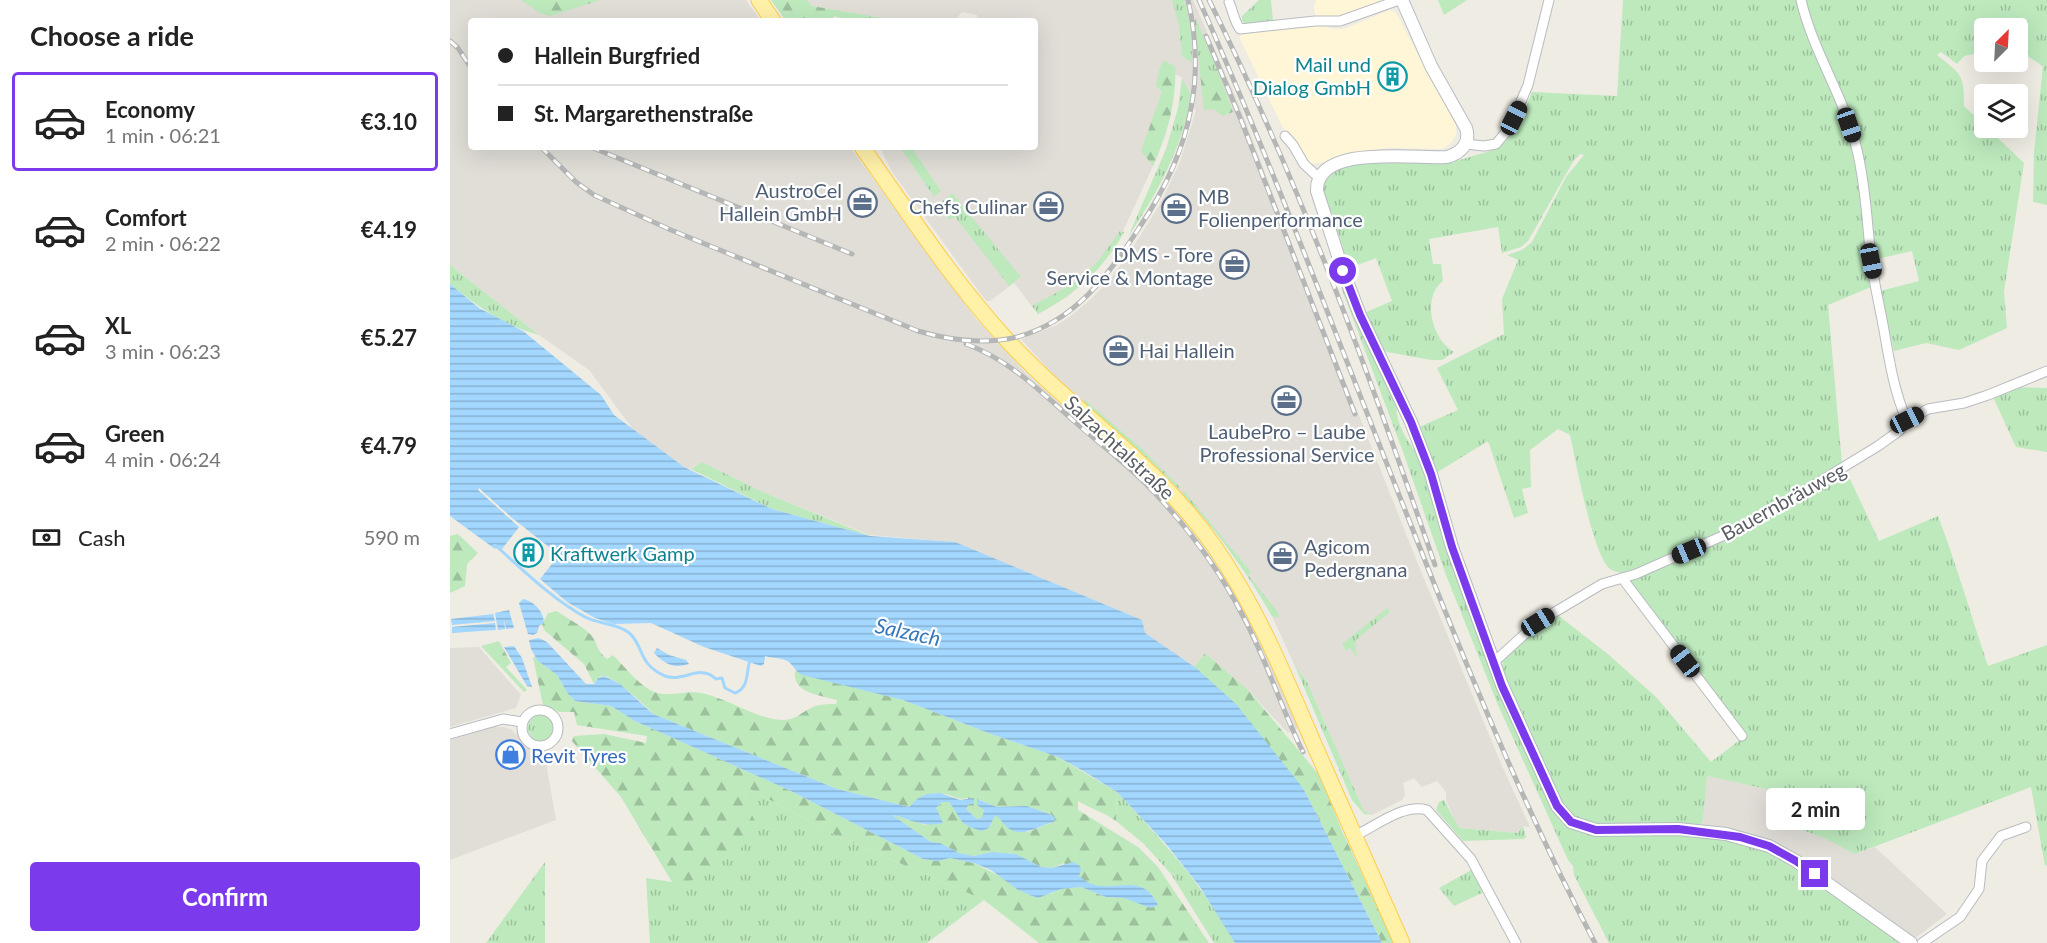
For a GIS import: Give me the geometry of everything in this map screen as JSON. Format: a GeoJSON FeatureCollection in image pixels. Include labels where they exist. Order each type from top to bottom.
{"type":"FeatureCollection","features":[{"type":"Feature","properties":{"kind":"main road"},"geometry":{"type":"LineString","coordinates":[[759,0],[771,18]]}},
{"type":"Feature","properties":{"kind":"main road","name":"Salzachtalstraße"},"geometry":{"type":"LineString","coordinates":[[864,150],[947,267],[1006,339],[1048,382],[1145,466],[1174,495],[1213,545],[1251,605],[1402,943]]}},
{"type":"Feature","properties":{"kind":"street"},"geometry":{"type":"LineString","coordinates":[[1229,2],[1240,29],[1315,21],[1341,21],[1401,0],[1431,66],[1462,119],[1468,134],[1466,144],[1454,155],[1447,157],[1386,156],[1338,163],[1329,167],[1319,178],[1317,184],[1320,201],[1360,315],[1411,422],[1431,474],[1452,547],[1508,702],[1551,796],[1564,815],[1571,822],[1596,830],[1678,829],[1726,834],[1756,841],[1796,861],[1911,943]]}},
{"type":"Feature","properties":{"kind":"street"},"geometry":{"type":"LineString","coordinates":[[1466,144],[1484,146],[1496,144],[1510,127],[1528,86],[1549,0]]}},
{"type":"Feature","properties":{"kind":"street"},"geometry":{"type":"LineString","coordinates":[[1801,0],[1805,16],[1841,103],[1856,147],[1864,182],[1871,261],[1901,407],[1907,420]]}},
{"type":"Feature","properties":{"kind":"street"},"geometry":{"type":"LineString","coordinates":[[1285,136],[1304,164],[1319,178]]}},
{"type":"Feature","properties":{"kind":"street","name":"Bauernbräuweg"},"geometry":{"type":"LineString","coordinates":[[1493,663],[1538,622],[1602,584],[1646,570],[1752,523],[1878,446],[1899,431],[1907,420],[1929,409],[1980,398],[2047,371]]}},
{"type":"Feature","properties":{"kind":"street"},"geometry":{"type":"LineString","coordinates":[[1622,578],[1742,736]]}},
{"type":"Feature","properties":{"kind":"street"},"geometry":{"type":"LineString","coordinates":[[547,711],[556,719],[558,732],[550,743],[538,746],[526,740],[523,735],[522,722],[530,712],[547,711]]}},
{"type":"Feature","properties":{"kind":"street"},"geometry":{"type":"LineString","coordinates":[[450,734],[503,719],[522,722]]}},
{"type":"Feature","properties":{"kind":"street"},"geometry":{"type":"LineString","coordinates":[[1354,836],[1407,810],[1419,808],[1427,810],[1472,859],[1516,943]]}},
{"type":"Feature","properties":{"kind":"street"},"geometry":{"type":"LineString","coordinates":[[1922,943],[1960,917],[1979,889],[1982,861],[2001,836],[2026,827]]}},
{"type":"Feature","properties":{"kind":"shaded area","name":"AustroCel Hallein GmbH"},"geometry":{"type":"Polygon","coordinates":[[[450,0],[746,0],[759,18],[468,18],[468,150],[852,150],[976,319],[1027,374],[1080,422],[1133,465],[1167,500],[1201,543],[1232,588],[1272,666],[1298,728],[1288,733],[1248,690],[1205,653],[1194,667],[1144,633],[1142,620],[953,542],[870,535],[763,492],[702,462],[690,469],[684,467],[635,432],[589,370],[539,335],[450,265],[450,0]]]}},
{"type":"Feature","properties":{"kind":"shaded area"},"geometry":{"type":"Polygon","coordinates":[[[807,0],[1193,0],[1240,107],[1317,310],[1418,564],[1502,766],[1530,827],[1523,826],[1518,833],[1458,828],[1446,800],[1446,792],[1437,781],[1422,787],[1414,778],[1403,783],[1405,795],[1402,800],[1372,815],[1364,811],[1307,682],[1295,666],[1272,616],[1248,575],[1216,532],[1174,484],[1059,381],[1021,339],[1057,325],[1092,298],[1111,278],[1159,206],[1180,162],[1196,110],[1189,104],[1191,95],[1182,78],[1175,74],[1169,119],[1158,155],[1118,242],[1099,268],[1086,281],[1067,297],[1038,314],[1014,283],[990,301],[986,301],[892,172],[881,150],[1038,150],[1038,18],[978,18],[977,15],[962,12],[957,18],[883,18],[812,6],[807,0]]]}},
{"type":"Feature","properties":{"kind":"shaded area"},"geometry":{"type":"Polygon","coordinates":[[[1316,0],[1382,0],[1363,9],[1327,19],[1316,18],[1314,6],[1316,0]]]}},
{"type":"Feature","properties":{"kind":"shaded area"},"geometry":{"type":"Polygon","coordinates":[[[1390,10],[1396,13],[1456,125],[1456,135],[1450,144],[1442,149],[1386,148],[1341,155],[1337,161],[1310,164],[1287,136],[1240,39],[1241,31],[1317,23],[1332,29],[1344,29],[1390,10]]]}},
{"type":"Feature","properties":{"kind":"shaded area"},"geometry":{"type":"Polygon","coordinates":[[[479,647],[521,695],[516,708],[450,727],[450,648],[479,647]]]}},
{"type":"Feature","properties":{"kind":"shaded area"},"geometry":{"type":"Polygon","coordinates":[[[493,727],[512,730],[533,750],[544,751],[556,820],[450,860],[450,740],[493,727]]]}},
{"type":"Feature","properties":{"kind":"shaded area"},"geometry":{"type":"Polygon","coordinates":[[[1707,776],[1771,790],[1824,838],[1855,854],[1875,847],[1947,914],[1914,939],[1831,878],[1780,847],[1758,836],[1716,826],[1699,825],[1703,821],[1707,776]]]}},
{"type":"Feature","properties":{"kind":"green space"},"geometry":{"type":"Polygon","coordinates":[[[521,0],[601,0],[550,16],[540,13],[521,0]]]}},
{"type":"Feature","properties":{"kind":"green space"},"geometry":{"type":"Polygon","coordinates":[[[771,0],[807,0],[812,6],[883,18],[835,16],[832,18],[784,18],[771,0]]]}},
{"type":"Feature","properties":{"kind":"green space"},"geometry":{"type":"Polygon","coordinates":[[[1172,0],[1184,0],[1191,31],[1192,63],[1182,56],[1179,25],[1172,0]]]}},
{"type":"Feature","properties":{"kind":"green space"},"geometry":{"type":"Polygon","coordinates":[[[1259,0],[1271,0],[1273,21],[1247,25],[1242,21],[1242,16],[1259,0]]]}},
{"type":"Feature","properties":{"kind":"green space"},"geometry":{"type":"Polygon","coordinates":[[[1438,0],[1467,0],[1444,15],[1438,0]]]}},
{"type":"Feature","properties":{"kind":"green space"},"geometry":{"type":"Polygon","coordinates":[[[1623,0],[1798,0],[1844,117],[1858,170],[1871,287],[1828,305],[1842,464],[1753,519],[1631,573],[1611,570],[1603,559],[1585,505],[1570,435],[1558,429],[1530,450],[1531,487],[1522,489],[1528,513],[1514,518],[1488,441],[1436,473],[1419,427],[1458,410],[1437,368],[1504,334],[1502,299],[1518,260],[1507,255],[1522,250],[1532,242],[1566,177],[1584,155],[1580,154],[1574,160],[1528,241],[1521,247],[1502,253],[1498,227],[1429,239],[1433,264],[1441,264],[1443,281],[1436,288],[1432,298],[1432,318],[1440,338],[1454,352],[1442,360],[1387,352],[1380,348],[1364,313],[1392,301],[1376,258],[1347,269],[1341,249],[1343,248],[1332,212],[1328,212],[1323,189],[1325,182],[1333,172],[1342,168],[1369,162],[1399,160],[1443,164],[1493,150],[1517,130],[1532,92],[1617,96],[1623,0]]]}},
{"type":"Feature","properties":{"kind":"green space"},"geometry":{"type":"Polygon","coordinates":[[[1803,0],[2047,0],[2047,205],[2033,202],[2034,153],[2043,66],[2028,56],[2028,18],[1974,18],[1974,54],[1964,56],[1957,64],[1941,52],[1937,55],[1960,76],[1964,106],[1974,116],[1974,138],[1998,138],[2024,163],[2004,291],[2007,328],[1959,350],[1926,343],[1894,351],[1880,291],[1919,281],[1912,251],[1873,260],[1866,176],[1803,0]]]}},
{"type":"Feature","properties":{"kind":"green space"},"geometry":{"type":"Polygon","coordinates":[[[1196,19],[1217,69],[1200,72],[1194,21],[1196,19]]]}},
{"type":"Feature","properties":{"kind":"green space"},"geometry":{"type":"Polygon","coordinates":[[[1164,60],[1175,67],[1173,105],[1163,143],[1153,166],[1141,151],[1162,92],[1156,85],[1164,60]]]}},
{"type":"Feature","properties":{"kind":"green space"},"geometry":{"type":"Polygon","coordinates":[[[1217,69],[1233,112],[1222,116],[1214,109],[1204,110],[1200,72],[1217,69]]]}},
{"type":"Feature","properties":{"kind":"green space"},"geometry":{"type":"Polygon","coordinates":[[[1182,78],[1191,95],[1182,133],[1159,187],[1128,237],[1166,149],[1178,108],[1182,78]]]}},
{"type":"Feature","properties":{"kind":"green space"},"geometry":{"type":"Polygon","coordinates":[[[902,150],[913,150],[941,191],[934,197],[902,150]]]}},
{"type":"Feature","properties":{"kind":"green space"},"geometry":{"type":"Polygon","coordinates":[[[952,193],[1021,277],[1009,286],[955,217],[949,220],[938,205],[952,193]]]}},
{"type":"Feature","properties":{"kind":"green space"},"geometry":{"type":"Polygon","coordinates":[[[1120,231],[1124,232],[1116,245],[1087,280],[1038,314],[1032,306],[1076,282],[1098,261],[1120,231]]]}},
{"type":"Feature","properties":{"kind":"green space"},"geometry":{"type":"Polygon","coordinates":[[[1332,263],[1334,263],[1354,316],[1397,405],[1397,417],[1402,430],[1417,452],[1464,597],[1499,693],[1546,797],[1559,818],[1567,826],[1590,834],[1654,833],[1713,838],[1763,849],[1788,863],[1901,943],[1609,943],[1574,875],[1573,866],[1568,860],[1498,705],[1446,575],[1402,449],[1332,263]]]}},
{"type":"Feature","properties":{"kind":"green space"},"geometry":{"type":"Polygon","coordinates":[[[450,265],[539,335],[503,321],[460,292],[450,284],[450,265]]]}},
{"type":"Feature","properties":{"kind":"green space"},"geometry":{"type":"Polygon","coordinates":[[[2016,387],[2047,388],[2047,452],[2016,447],[1993,397],[2016,387]]]}},
{"type":"Feature","properties":{"kind":"green space"},"geometry":{"type":"Polygon","coordinates":[[[1085,400],[1142,449],[1180,487],[1179,489],[1084,403],[1085,400]]]}},
{"type":"Feature","properties":{"kind":"green space"},"geometry":{"type":"Polygon","coordinates":[[[702,462],[763,492],[870,536],[772,509],[691,469],[702,462]]]}},
{"type":"Feature","properties":{"kind":"green space"},"geometry":{"type":"Polygon","coordinates":[[[1843,474],[1850,479],[1879,541],[1938,516],[1988,666],[2047,645],[2047,865],[2045,866],[2031,787],[1855,854],[1824,838],[1781,822],[1771,790],[1707,776],[1703,821],[1699,825],[1600,826],[1577,818],[1568,811],[1556,794],[1530,730],[1513,699],[1502,671],[1503,661],[1509,654],[1539,628],[1559,616],[1609,655],[1657,698],[1711,762],[1745,736],[1628,582],[1630,579],[1743,530],[1835,476],[1843,474]]]}},
{"type":"Feature","properties":{"kind":"green space"},"geometry":{"type":"Polygon","coordinates":[[[1184,491],[1251,572],[1248,575],[1277,611],[1279,618],[1272,616],[1241,567],[1182,493],[1184,491]]]}},
{"type":"Feature","properties":{"kind":"green space"},"geometry":{"type":"Polygon","coordinates":[[[458,534],[478,553],[467,564],[465,586],[450,593],[450,536],[458,534]]]}},
{"type":"Feature","properties":{"kind":"green space"},"geometry":{"type":"Polygon","coordinates":[[[1387,608],[1390,612],[1356,640],[1355,651],[1358,654],[1356,656],[1350,648],[1346,651],[1342,644],[1387,608]]]}},
{"type":"Feature","properties":{"kind":"green space"},"geometry":{"type":"Polygon","coordinates":[[[557,611],[590,634],[607,659],[613,655],[640,683],[656,693],[701,693],[722,699],[753,713],[784,720],[792,719],[816,706],[836,704],[837,700],[802,689],[795,678],[795,671],[903,700],[1058,757],[1117,792],[1116,821],[1078,801],[1078,810],[1138,847],[1158,867],[1209,943],[1039,943],[984,900],[833,834],[750,789],[743,797],[759,829],[738,851],[689,882],[672,882],[621,797],[572,741],[574,736],[604,734],[646,743],[647,736],[577,725],[574,712],[559,712],[543,705],[533,658],[535,656],[538,661],[557,675],[575,701],[611,706],[635,721],[791,791],[923,859],[938,861],[950,858],[974,863],[1003,878],[1050,894],[1061,889],[1081,887],[1106,897],[1158,905],[1144,889],[1135,886],[1096,886],[1080,878],[1064,863],[1052,868],[1041,867],[1015,854],[992,852],[974,856],[959,853],[940,843],[931,842],[890,814],[925,825],[937,812],[936,808],[942,802],[949,802],[957,811],[961,821],[982,831],[989,828],[995,814],[1028,832],[1053,822],[1052,815],[1027,806],[997,807],[978,799],[985,813],[982,818],[977,819],[966,809],[969,804],[968,798],[932,794],[922,797],[909,807],[837,789],[653,714],[615,681],[601,676],[594,684],[584,664],[544,630],[542,625],[548,613],[557,611]]]}},
{"type":"Feature","properties":{"kind":"green space"},"geometry":{"type":"Polygon","coordinates":[[[499,641],[511,663],[506,667],[527,690],[524,692],[481,646],[499,641]]]}},
{"type":"Feature","properties":{"kind":"green space"},"geometry":{"type":"Polygon","coordinates":[[[1205,653],[1248,690],[1320,776],[1342,831],[1394,943],[1382,943],[1303,788],[1194,667],[1205,653]]]}},
{"type":"Feature","properties":{"kind":"green space"},"geometry":{"type":"Polygon","coordinates":[[[1295,666],[1307,682],[1364,811],[1372,815],[1364,814],[1352,800],[1295,666]]]}},
{"type":"Feature","properties":{"kind":"green space"},"geometry":{"type":"Polygon","coordinates":[[[541,715],[550,719],[554,728],[550,737],[541,741],[532,737],[528,728],[532,719],[541,715]]]}},
{"type":"Feature","properties":{"kind":"green space"},"geometry":{"type":"Polygon","coordinates":[[[750,789],[833,834],[984,900],[927,943],[650,943],[646,878],[672,882],[750,789]]]}},
{"type":"Feature","properties":{"kind":"green space"},"geometry":{"type":"Polygon","coordinates":[[[1117,792],[1196,883],[1235,943],[1214,943],[1171,874],[1144,844],[1116,821],[1117,792]]]}},
{"type":"Feature","properties":{"kind":"green space"},"geometry":{"type":"Polygon","coordinates":[[[1444,800],[1459,828],[1518,833],[1523,826],[1526,837],[1523,839],[1463,841],[1436,810],[1439,802],[1444,800]]]}},
{"type":"Feature","properties":{"kind":"green space"},"geometry":{"type":"Polygon","coordinates":[[[545,862],[545,943],[486,943],[545,862]]]}},
{"type":"Feature","properties":{"kind":"green space"},"geometry":{"type":"Polygon","coordinates":[[[1473,869],[1483,890],[1482,893],[1454,906],[1439,888],[1473,869]]]}},
{"type":"Feature","properties":{"kind":"water","name":"Salzach"},"geometry":{"type":"Polygon","coordinates":[[[450,284],[479,308],[523,331],[601,395],[614,415],[684,467],[772,509],[870,536],[955,542],[1142,620],[1145,633],[1196,668],[1236,704],[1303,788],[1382,943],[1235,943],[1200,887],[1166,844],[1117,792],[1058,757],[903,700],[802,675],[783,659],[765,656],[764,664],[761,666],[704,647],[651,623],[614,624],[595,618],[567,602],[540,579],[559,555],[479,488],[478,490],[519,527],[502,549],[498,546],[495,549],[450,516],[450,284]]]}},
{"type":"Feature","properties":{"kind":"water"},"geometry":{"type":"Polygon","coordinates":[[[523,599],[534,605],[544,619],[544,623],[533,635],[528,634],[519,603],[523,599]]]}},
{"type":"Feature","properties":{"kind":"water"},"geometry":{"type":"Polygon","coordinates":[[[509,610],[514,628],[506,629],[504,619],[505,629],[498,630],[495,613],[509,610]]]}},
{"type":"Feature","properties":{"kind":"water"},"geometry":{"type":"Polygon","coordinates":[[[493,614],[495,621],[452,625],[451,619],[493,614]]]}},
{"type":"Feature","properties":{"kind":"water"},"geometry":{"type":"Polygon","coordinates":[[[495,623],[496,630],[452,633],[452,627],[495,623]]]}},
{"type":"Feature","properties":{"kind":"water"},"geometry":{"type":"Polygon","coordinates":[[[539,638],[547,642],[586,684],[594,684],[598,678],[604,676],[620,684],[653,714],[837,789],[909,807],[917,799],[927,794],[940,793],[960,800],[974,798],[974,804],[969,804],[966,809],[977,819],[982,818],[984,810],[977,805],[977,799],[997,807],[1027,806],[1052,815],[1055,818],[1054,822],[1019,832],[1008,828],[995,815],[989,828],[982,831],[970,827],[962,821],[949,802],[942,802],[936,808],[943,823],[923,824],[892,815],[931,842],[940,843],[959,853],[974,856],[992,852],[1016,854],[1041,867],[1052,868],[1073,862],[1080,866],[1079,876],[1090,883],[1100,886],[1142,887],[1150,893],[1158,905],[1151,908],[1124,898],[1106,897],[1081,887],[1061,889],[1038,898],[1018,890],[991,870],[974,863],[950,858],[938,861],[923,859],[791,791],[635,721],[611,706],[575,701],[557,675],[538,661],[531,649],[529,640],[539,638]]]}},
{"type":"Feature","properties":{"kind":"water"},"geometry":{"type":"Polygon","coordinates":[[[514,646],[522,658],[532,687],[527,686],[504,647],[514,646]]]}},
{"type":"Feature","properties":{"kind":"water"},"geometry":{"type":"Polygon","coordinates":[[[657,648],[669,655],[686,660],[689,664],[674,666],[666,663],[654,653],[657,648]]]}},
{"type":"Feature","properties":{"kind":"waterway"},"geometry":{"type":"LineString","coordinates":[[495,545],[538,583],[585,617],[628,632],[637,642],[650,666],[665,676],[678,677],[704,673],[716,679],[722,678],[725,688],[735,693],[740,691],[745,684],[750,660]]}},
{"type":"Feature","properties":{"kind":"railway"},"geometry":{"type":"LineString","coordinates":[[544,150],[576,182],[594,195],[671,230],[918,331],[942,337],[979,341],[1017,337],[1056,320],[1088,294],[1127,246],[1164,186],[1183,141],[1195,81],[1193,27],[1188,0]]}},
{"type":"Feature","properties":{"kind":"railway"},"geometry":{"type":"LineString","coordinates":[[1199,0],[1281,194],[1473,681],[1543,839],[1595,943]]}},
{"type":"Feature","properties":{"kind":"railway"},"geometry":{"type":"LineString","coordinates":[[1209,0],[1242,68],[1303,208],[1358,350],[1435,565]]}},
{"type":"Feature","properties":{"kind":"railway"},"geometry":{"type":"LineString","coordinates":[[1206,36],[1355,414]]}},
{"type":"Feature","properties":{"kind":"railway"},"geometry":{"type":"LineString","coordinates":[[450,41],[458,48],[468,63]]}},
{"type":"Feature","properties":{"kind":"railway"},"geometry":{"type":"LineString","coordinates":[[598,150],[852,254]]}},
{"type":"Feature","properties":{"kind":"railway"},"geometry":{"type":"LineString","coordinates":[[966,344],[997,359],[1037,389],[1137,475],[1187,530],[1212,564],[1244,618],[1303,752]]}},
{"type":"Feature","properties":{"kind":"place","name":"Mail und Dialog GmbH"},"geometry":{"type":"Point","coordinates":[1392,76]}},
{"type":"Feature","properties":{"kind":"place","name":"AustroCel Hallein GmbH"},"geometry":{"type":"Point","coordinates":[863,202]}},
{"type":"Feature","properties":{"kind":"place","name":"Chefs Culinar"},"geometry":{"type":"Point","coordinates":[1048,206]}},
{"type":"Feature","properties":{"kind":"place","name":"MB Folienperformance"},"geometry":{"type":"Point","coordinates":[1177,208]}},
{"type":"Feature","properties":{"kind":"place","name":"DMS - Tore Service & Montage"},"geometry":{"type":"Point","coordinates":[1234,265]}},
{"type":"Feature","properties":{"kind":"place","name":"Hai Hallein"},"geometry":{"type":"Point","coordinates":[1118,350]}},
{"type":"Feature","properties":{"kind":"place","name":"LaubePro – Laube Professional Service"},"geometry":{"type":"Point","coordinates":[1287,401]}},
{"type":"Feature","properties":{"kind":"place","name":"Kraftwerk Gamp"},"geometry":{"type":"Point","coordinates":[529,553]}},
{"type":"Feature","properties":{"kind":"place","name":"Agicom Pedergnana"},"geometry":{"type":"Point","coordinates":[1283,557]}},
{"type":"Feature","properties":{"kind":"place","name":"Revit Tyres"},"geometry":{"type":"Point","coordinates":[510,755]}},
{"type":"Feature","properties":{"kind":"route"},"geometry":{"type":"LineString","coordinates":[[1343,271],[1360,315],[1411,422],[1431,474],[1452,547],[1502,686],[1551,796],[1564,815],[1571,822],[1596,830],[1678,829],[1740,837],[1769,846],[1815,874]]}}]}
